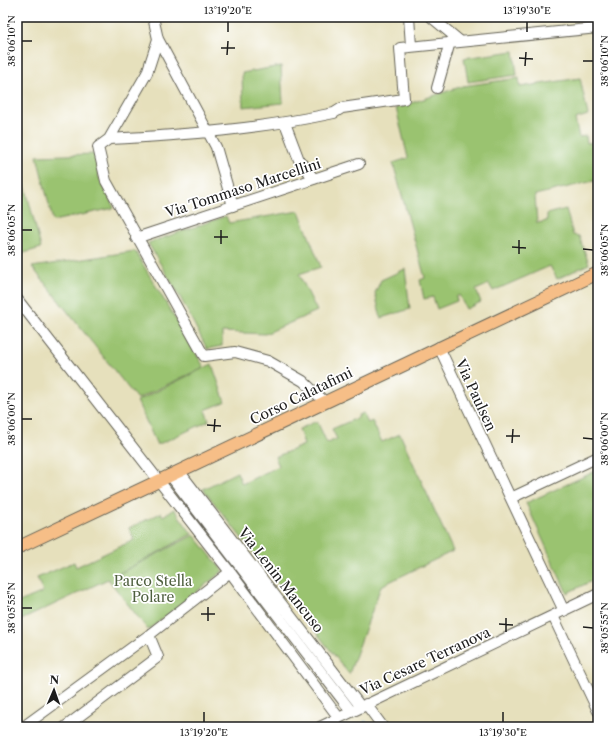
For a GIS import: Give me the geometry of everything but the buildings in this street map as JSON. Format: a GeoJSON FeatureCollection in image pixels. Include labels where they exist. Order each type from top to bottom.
{"type":"FeatureCollection","features":[{"type":"Feature","properties":{"kind":"main road","name":"Corso Calatafimi"},"geometry":{"type":"LineString","coordinates":[[17,548],[324,401],[598,273]]}},
{"type":"Feature","properties":{"kind":"street"},"geometry":{"type":"LineString","coordinates":[[153,17],[158,40],[216,147],[233,206]]}},
{"type":"Feature","properties":{"kind":"street"},"geometry":{"type":"LineString","coordinates":[[409,17],[411,46]]}},
{"type":"Feature","properties":{"kind":"street"},"geometry":{"type":"LineString","coordinates":[[431,17],[455,42]]}},
{"type":"Feature","properties":{"kind":"street"},"geometry":{"type":"LineString","coordinates":[[109,138],[207,132],[285,123],[334,114],[342,108],[404,99],[400,48],[598,28]]}},
{"type":"Feature","properties":{"kind":"street"},"geometry":{"type":"LineString","coordinates":[[158,40],[147,73],[109,138],[98,147],[106,181],[136,238],[204,356],[235,352],[268,361],[303,381],[324,401]]}},
{"type":"Feature","properties":{"kind":"street"},"geometry":{"type":"LineString","coordinates":[[437,88],[455,42]]}},
{"type":"Feature","properties":{"kind":"street"},"geometry":{"type":"LineString","coordinates":[[285,123],[299,160],[314,179]]}},
{"type":"Feature","properties":{"kind":"street","name":"Via Tommaso Marcellini"},"geometry":{"type":"LineString","coordinates":[[136,238],[359,164]]}},
{"type":"Feature","properties":{"kind":"street"},"geometry":{"type":"LineString","coordinates":[[17,299],[169,476],[230,572],[339,718]]}},
{"type":"Feature","properties":{"kind":"street","name":"Via Paulsen"},"geometry":{"type":"LineString","coordinates":[[439,347],[564,611]]}},
{"type":"Feature","properties":{"kind":"street"},"geometry":{"type":"LineString","coordinates":[[511,498],[598,458]]}},
{"type":"Feature","properties":{"kind":"street","name":"Via Lenin Mancuso"},"geometry":{"type":"LineString","coordinates":[[169,476],[383,727]]}},
{"type":"Feature","properties":{"kind":"street","name":"Via Lenin Mancuso"},"geometry":{"type":"LineString","coordinates":[[169,476],[351,711]]}},
{"type":"Feature","properties":{"kind":"street"},"geometry":{"type":"LineString","coordinates":[[23,727],[149,635],[230,572]]}},
{"type":"Feature","properties":{"kind":"street","name":"Via Cesare Terranova"},"geometry":{"type":"LineString","coordinates":[[320,727],[598,594]]}},
{"type":"Feature","properties":{"kind":"street"},"geometry":{"type":"LineString","coordinates":[[553,616],[598,711]]}},
{"type":"Feature","properties":{"kind":"street"},"geometry":{"type":"LineString","coordinates":[[65,727],[158,657],[149,635]]}},
{"type":"Feature","properties":{"kind":"green space"},"geometry":{"type":"Polygon","coordinates":[[[514,51],[517,75],[468,82],[464,58],[514,51]]]}},
{"type":"Feature","properties":{"kind":"green space"},"geometry":{"type":"Polygon","coordinates":[[[281,66],[283,103],[243,107],[242,73],[281,66]]]}},
{"type":"Feature","properties":{"kind":"green space"},"geometry":{"type":"Polygon","coordinates":[[[519,78],[520,87],[580,78],[588,115],[575,119],[579,137],[586,136],[587,143],[598,142],[598,180],[535,195],[537,223],[547,221],[547,214],[566,209],[573,235],[579,236],[589,264],[557,279],[550,266],[493,291],[489,284],[476,290],[481,302],[466,309],[459,295],[456,297],[457,301],[437,309],[433,297],[424,299],[420,280],[425,278],[393,163],[408,158],[396,108],[463,86],[519,78]]]}},
{"type":"Feature","properties":{"kind":"green space"},"geometry":{"type":"Polygon","coordinates":[[[17,154],[41,248],[17,255],[17,154]]]}},
{"type":"Feature","properties":{"kind":"green space"},"geometry":{"type":"Polygon","coordinates":[[[95,154],[99,177],[114,208],[53,221],[37,156],[95,154]]]}},
{"type":"Feature","properties":{"kind":"green space"},"geometry":{"type":"Polygon","coordinates":[[[299,211],[321,267],[299,274],[317,311],[265,334],[222,332],[222,346],[207,349],[180,297],[148,243],[226,216],[229,223],[299,211]]]}},
{"type":"Feature","properties":{"kind":"green space"},"geometry":{"type":"Polygon","coordinates":[[[135,251],[204,367],[137,399],[32,267],[135,251]]]}},
{"type":"Feature","properties":{"kind":"green space"},"geometry":{"type":"Polygon","coordinates":[[[405,269],[410,309],[381,318],[375,293],[381,280],[405,269]]]}},
{"type":"Feature","properties":{"kind":"green space"},"geometry":{"type":"Polygon","coordinates":[[[212,364],[225,402],[205,410],[209,421],[157,445],[137,401],[212,364]]]}},
{"type":"Feature","properties":{"kind":"green space"},"geometry":{"type":"Polygon","coordinates":[[[363,413],[368,423],[372,421],[382,442],[400,434],[453,551],[381,586],[349,674],[203,489],[237,472],[242,484],[279,466],[275,457],[304,445],[299,429],[317,421],[327,443],[337,439],[332,429],[359,417],[358,415],[363,413]]]}},
{"type":"Feature","properties":{"kind":"green space"},"geometry":{"type":"Polygon","coordinates":[[[598,470],[598,578],[567,593],[526,503],[598,470]]]}},
{"type":"Feature","properties":{"kind":"green space","name":"Parco Stella Polare"},"geometry":{"type":"Polygon","coordinates":[[[174,509],[192,534],[116,575],[194,535],[223,571],[148,630],[108,579],[17,622],[17,603],[43,592],[37,578],[74,562],[76,567],[134,540],[129,528],[161,513],[163,516],[174,509]]]}},
{"type":"Feature","properties":{"kind":"waterway"},"geometry":{"type":"LineString","coordinates":[[365,722],[369,727]]}}]}
